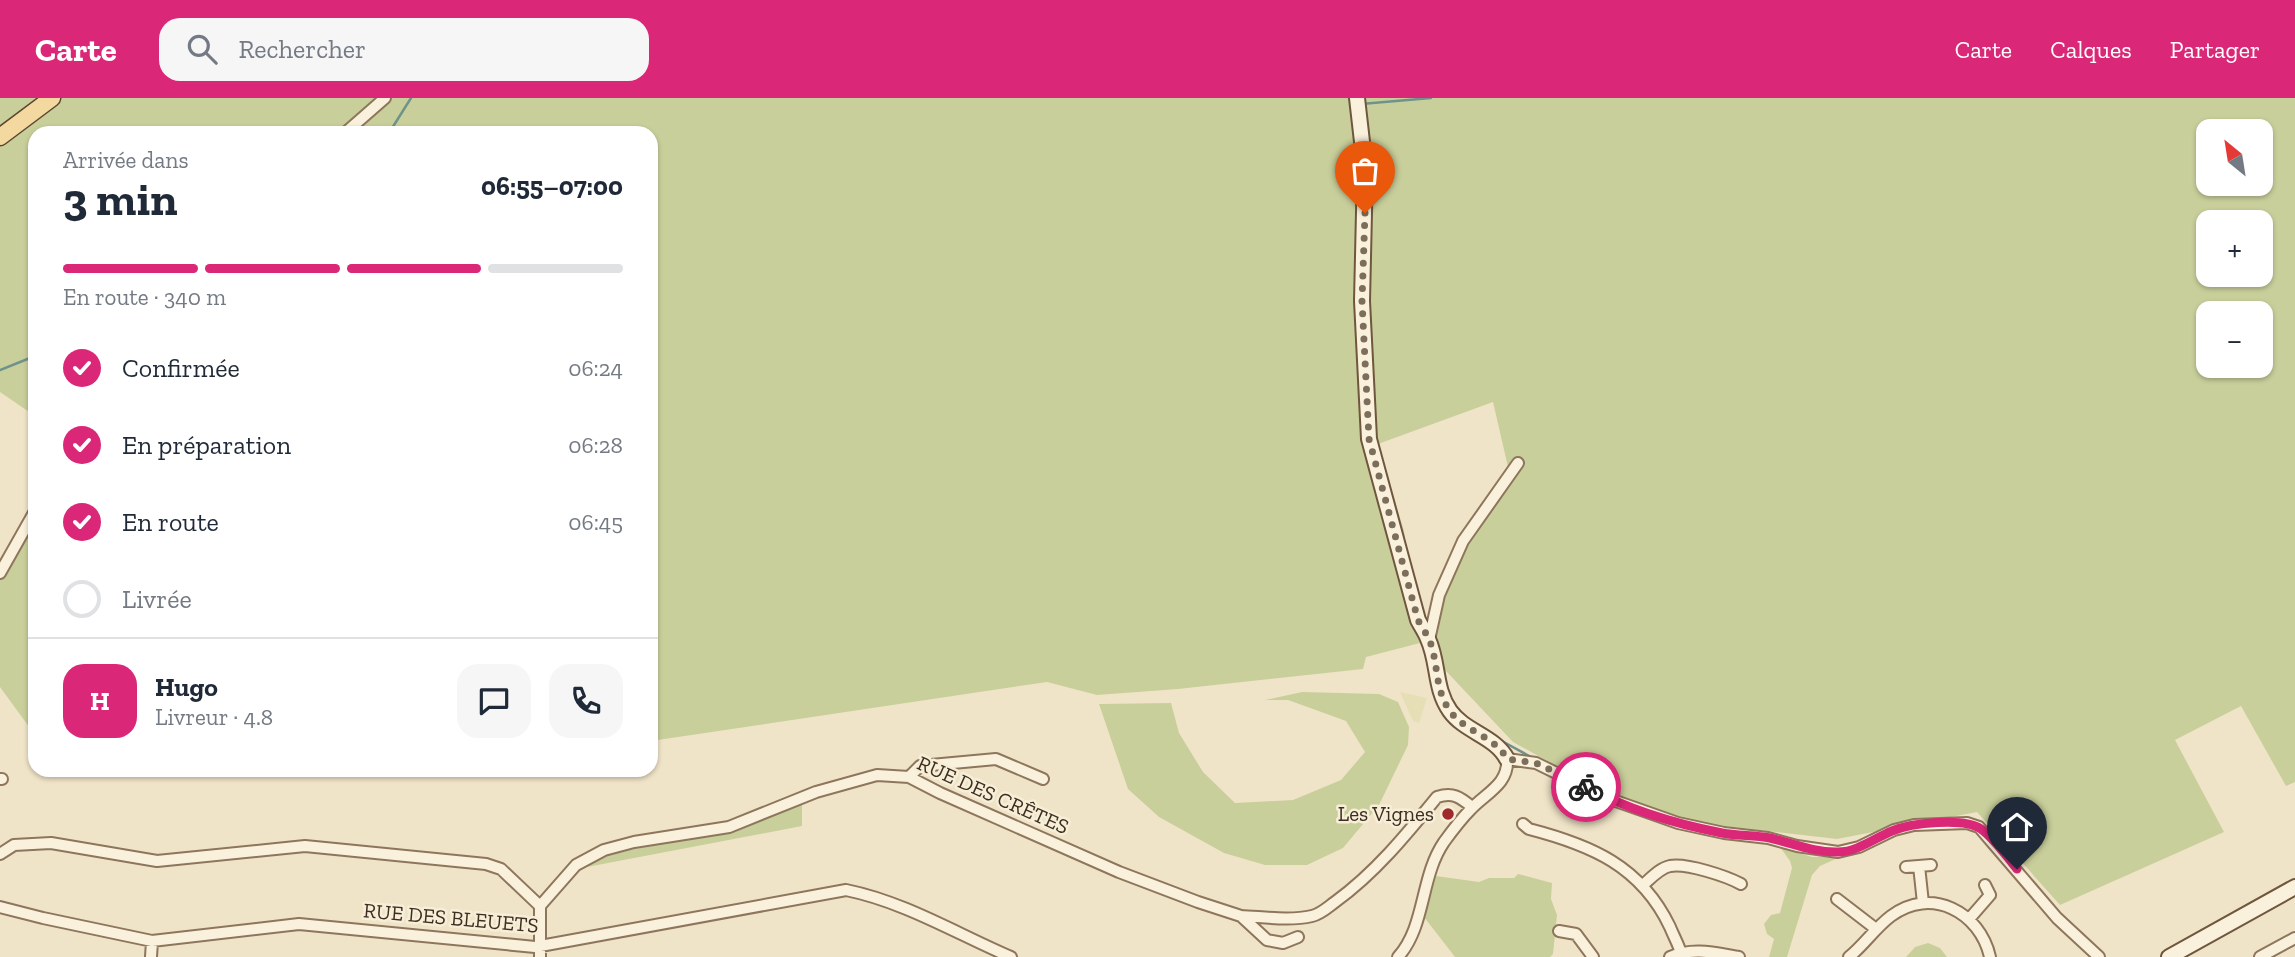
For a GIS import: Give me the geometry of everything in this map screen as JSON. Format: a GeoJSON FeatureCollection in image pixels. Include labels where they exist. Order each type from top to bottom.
{"type":"FeatureCollection","features":[{"type":"Feature","properties":{"kind":"main road"},"geometry":{"type":"LineString","coordinates":[[0,137],[52,98]]}},
{"type":"Feature","properties":{"kind":"street"},"geometry":{"type":"LineString","coordinates":[[353,126],[385,98]]}},
{"type":"Feature","properties":{"kind":"street"},"geometry":{"type":"LineString","coordinates":[[1357,98],[1365,168],[1362,301],[1369,439],[1418,620],[1429,640],[1438,686],[1451,712],[1461,723],[1502,749],[1508,767],[1500,782],[1472,807],[1438,852],[1426,882],[1414,931],[1406,949],[1398,957]]}},
{"type":"Feature","properties":{"kind":"street"},"geometry":{"type":"LineString","coordinates":[[1429,640],[1439,595],[1463,541],[1518,463]]}},
{"type":"Feature","properties":{"kind":"street"},"geometry":{"type":"LineString","coordinates":[[0,573],[28,523]]}},
{"type":"Feature","properties":{"kind":"street"},"geometry":{"type":"LineString","coordinates":[[909,777],[920,766],[996,759],[1043,779]]}},
{"type":"Feature","properties":{"kind":"street"},"geometry":{"type":"LineString","coordinates":[[1507,759],[1536,763],[1607,798],[1678,823],[1724,834],[1768,838],[1797,846],[1838,852],[1914,825],[1966,823],[1979,827],[2057,918],[2099,957]]}},
{"type":"Feature","properties":{"kind":"street","name":"RUE DES CRÊTES"},"geometry":{"type":"LineString","coordinates":[[540,906],[576,864],[604,850],[634,842],[729,827],[816,792],[877,775],[909,777],[1119,872],[1198,902],[1241,916],[1274,918],[1312,916],[1321,912],[1376,868],[1437,797],[1457,795],[1472,807]]}},
{"type":"Feature","properties":{"kind":"street"},"geometry":{"type":"LineString","coordinates":[[1523,824],[1529,829],[1586,846],[1619,864],[1643,885],[1664,915],[1682,954]]}},
{"type":"Feature","properties":{"kind":"street"},"geometry":{"type":"LineString","coordinates":[[0,854],[14,845],[51,844],[157,861],[314,846],[486,864],[501,869],[540,906],[541,952]]}},
{"type":"Feature","properties":{"kind":"street"},"geometry":{"type":"LineString","coordinates":[[1906,867],[1931,865]]}},
{"type":"Feature","properties":{"kind":"street"},"geometry":{"type":"LineString","coordinates":[[1643,885],[1669,866],[1682,866],[1729,877],[1741,884]]}},
{"type":"Feature","properties":{"kind":"street"},"geometry":{"type":"LineString","coordinates":[[1919,866],[1923,903]]}},
{"type":"Feature","properties":{"kind":"street"},"geometry":{"type":"LineString","coordinates":[[2185,957],[2295,889]]}},
{"type":"Feature","properties":{"kind":"street","name":"RUE DES BLEUETS"},"geometry":{"type":"LineString","coordinates":[[0,906],[152,941],[299,924],[508,946],[541,952],[846,890],[892,903],[1011,957]]}},
{"type":"Feature","properties":{"kind":"street"},"geometry":{"type":"LineString","coordinates":[[1970,918],[1988,890],[2003,895]]}},
{"type":"Feature","properties":{"kind":"street"},"geometry":{"type":"LineString","coordinates":[[2169,957],[2254,914],[2295,897]]}},
{"type":"Feature","properties":{"kind":"street"},"geometry":{"type":"LineString","coordinates":[[1837,899],[1876,929]]}},
{"type":"Feature","properties":{"kind":"street"},"geometry":{"type":"LineString","coordinates":[[1849,957],[1867,942],[1892,914],[1923,903],[1949,906],[1970,918],[1979,930],[1990,957]]}},
{"type":"Feature","properties":{"kind":"street"},"geometry":{"type":"LineString","coordinates":[[2177,957],[2254,914]]}},
{"type":"Feature","properties":{"kind":"street","name":"RUE DES CRÊTES"},"geometry":{"type":"LineString","coordinates":[[1241,916],[1267,940],[1283,943],[1298,937]]}},
{"type":"Feature","properties":{"kind":"street"},"geometry":{"type":"LineString","coordinates":[[1559,931],[1576,934],[1593,957]]}},
{"type":"Feature","properties":{"kind":"street"},"geometry":{"type":"LineString","coordinates":[[2260,957],[2295,938]]}},
{"type":"Feature","properties":{"kind":"street"},"geometry":{"type":"LineString","coordinates":[[151,957],[152,941]]}},
{"type":"Feature","properties":{"kind":"street"},"geometry":{"type":"LineString","coordinates":[[1670,957],[1701,950],[1739,957]]}},
{"type":"Feature","properties":{"kind":"shaded area"},"geometry":{"type":"Polygon","coordinates":[[[1400,692],[1427,698],[1419,723],[1413,721],[1400,692]]]}},
{"type":"Feature","properties":{"kind":"green space"},"geometry":{"type":"Polygon","coordinates":[[[0,98],[2295,98],[2295,782],[2286,786],[2241,706],[2175,740],[2224,832],[2060,905],[1977,812],[1837,839],[1697,823],[1604,792],[1513,742],[1428,652],[1458,536],[1508,467],[1493,402],[1378,444],[1404,531],[1420,643],[1366,657],[1363,669],[1097,695],[1047,682],[658,740],[658,126],[28,126],[28,411],[0,392],[0,98]]]}},
{"type":"Feature","properties":{"kind":"green space"},"geometry":{"type":"Polygon","coordinates":[[[28,533],[28,725],[0,687],[0,580],[28,533]]]}},
{"type":"Feature","properties":{"kind":"green space"},"geometry":{"type":"Polygon","coordinates":[[[1302,692],[1379,694],[1398,702],[1409,727],[1408,745],[1379,805],[1343,848],[1307,865],[1265,865],[1224,853],[1159,817],[1128,789],[1099,704],[1171,703],[1179,733],[1203,772],[1235,803],[1293,800],[1341,780],[1365,752],[1346,721],[1288,700],[1265,700],[1302,692]]]}},
{"type":"Feature","properties":{"kind":"green space"},"geometry":{"type":"Polygon","coordinates":[[[802,802],[802,826],[587,867],[605,855],[705,835],[802,802]]]}},
{"type":"Feature","properties":{"kind":"green space"},"geometry":{"type":"Polygon","coordinates":[[[1780,847],[1812,857],[1840,857],[1820,866],[1812,875],[1787,957],[1769,957],[1774,939],[1767,934],[1764,924],[1771,915],[1780,913],[1792,868],[1780,847]]]}},
{"type":"Feature","properties":{"kind":"green space"},"geometry":{"type":"Polygon","coordinates":[[[1518,874],[1552,883],[1551,899],[1557,915],[1553,954],[1550,957],[1455,957],[1424,917],[1436,876],[1479,882],[1489,878],[1514,878],[1518,874]]]}},
{"type":"Feature","properties":{"kind":"green space"},"geometry":{"type":"Polygon","coordinates":[[[1928,943],[1940,948],[1947,957],[1906,957],[1915,947],[1928,943]]]}},
{"type":"Feature","properties":{"kind":"waterway"},"geometry":{"type":"LineString","coordinates":[[393,126],[411,98]]}},
{"type":"Feature","properties":{"kind":"waterway"},"geometry":{"type":"LineString","coordinates":[[1361,104],[1431,98]]}},
{"type":"Feature","properties":{"kind":"waterway"},"geometry":{"type":"LineString","coordinates":[[0,370],[28,359]]}},
{"type":"Feature","properties":{"kind":"waterway"},"geometry":{"type":"LineString","coordinates":[[1500,740],[1531,757]]}},
{"type":"Feature","properties":{"kind":"way so far"},"geometry":{"type":"LineString","coordinates":[[1365,213],[1362,301],[1369,439],[1418,620],[1429,640],[1441,696],[1461,723],[1502,749],[1507,759],[1536,763],[1586,787]]}},
{"type":"Feature","properties":{"kind":"place","name":"Les Vignes"},"geometry":{"type":"Point","coordinates":[1448,814]}},
{"type":"Feature","properties":{"kind":"route"},"geometry":{"type":"LineString","coordinates":[[1586,787],[1607,798],[1678,823],[1724,834],[1768,838],[1797,846],[1838,852],[1914,825],[1966,823],[1979,827],[1986,833],[2017,869]]}}]}
